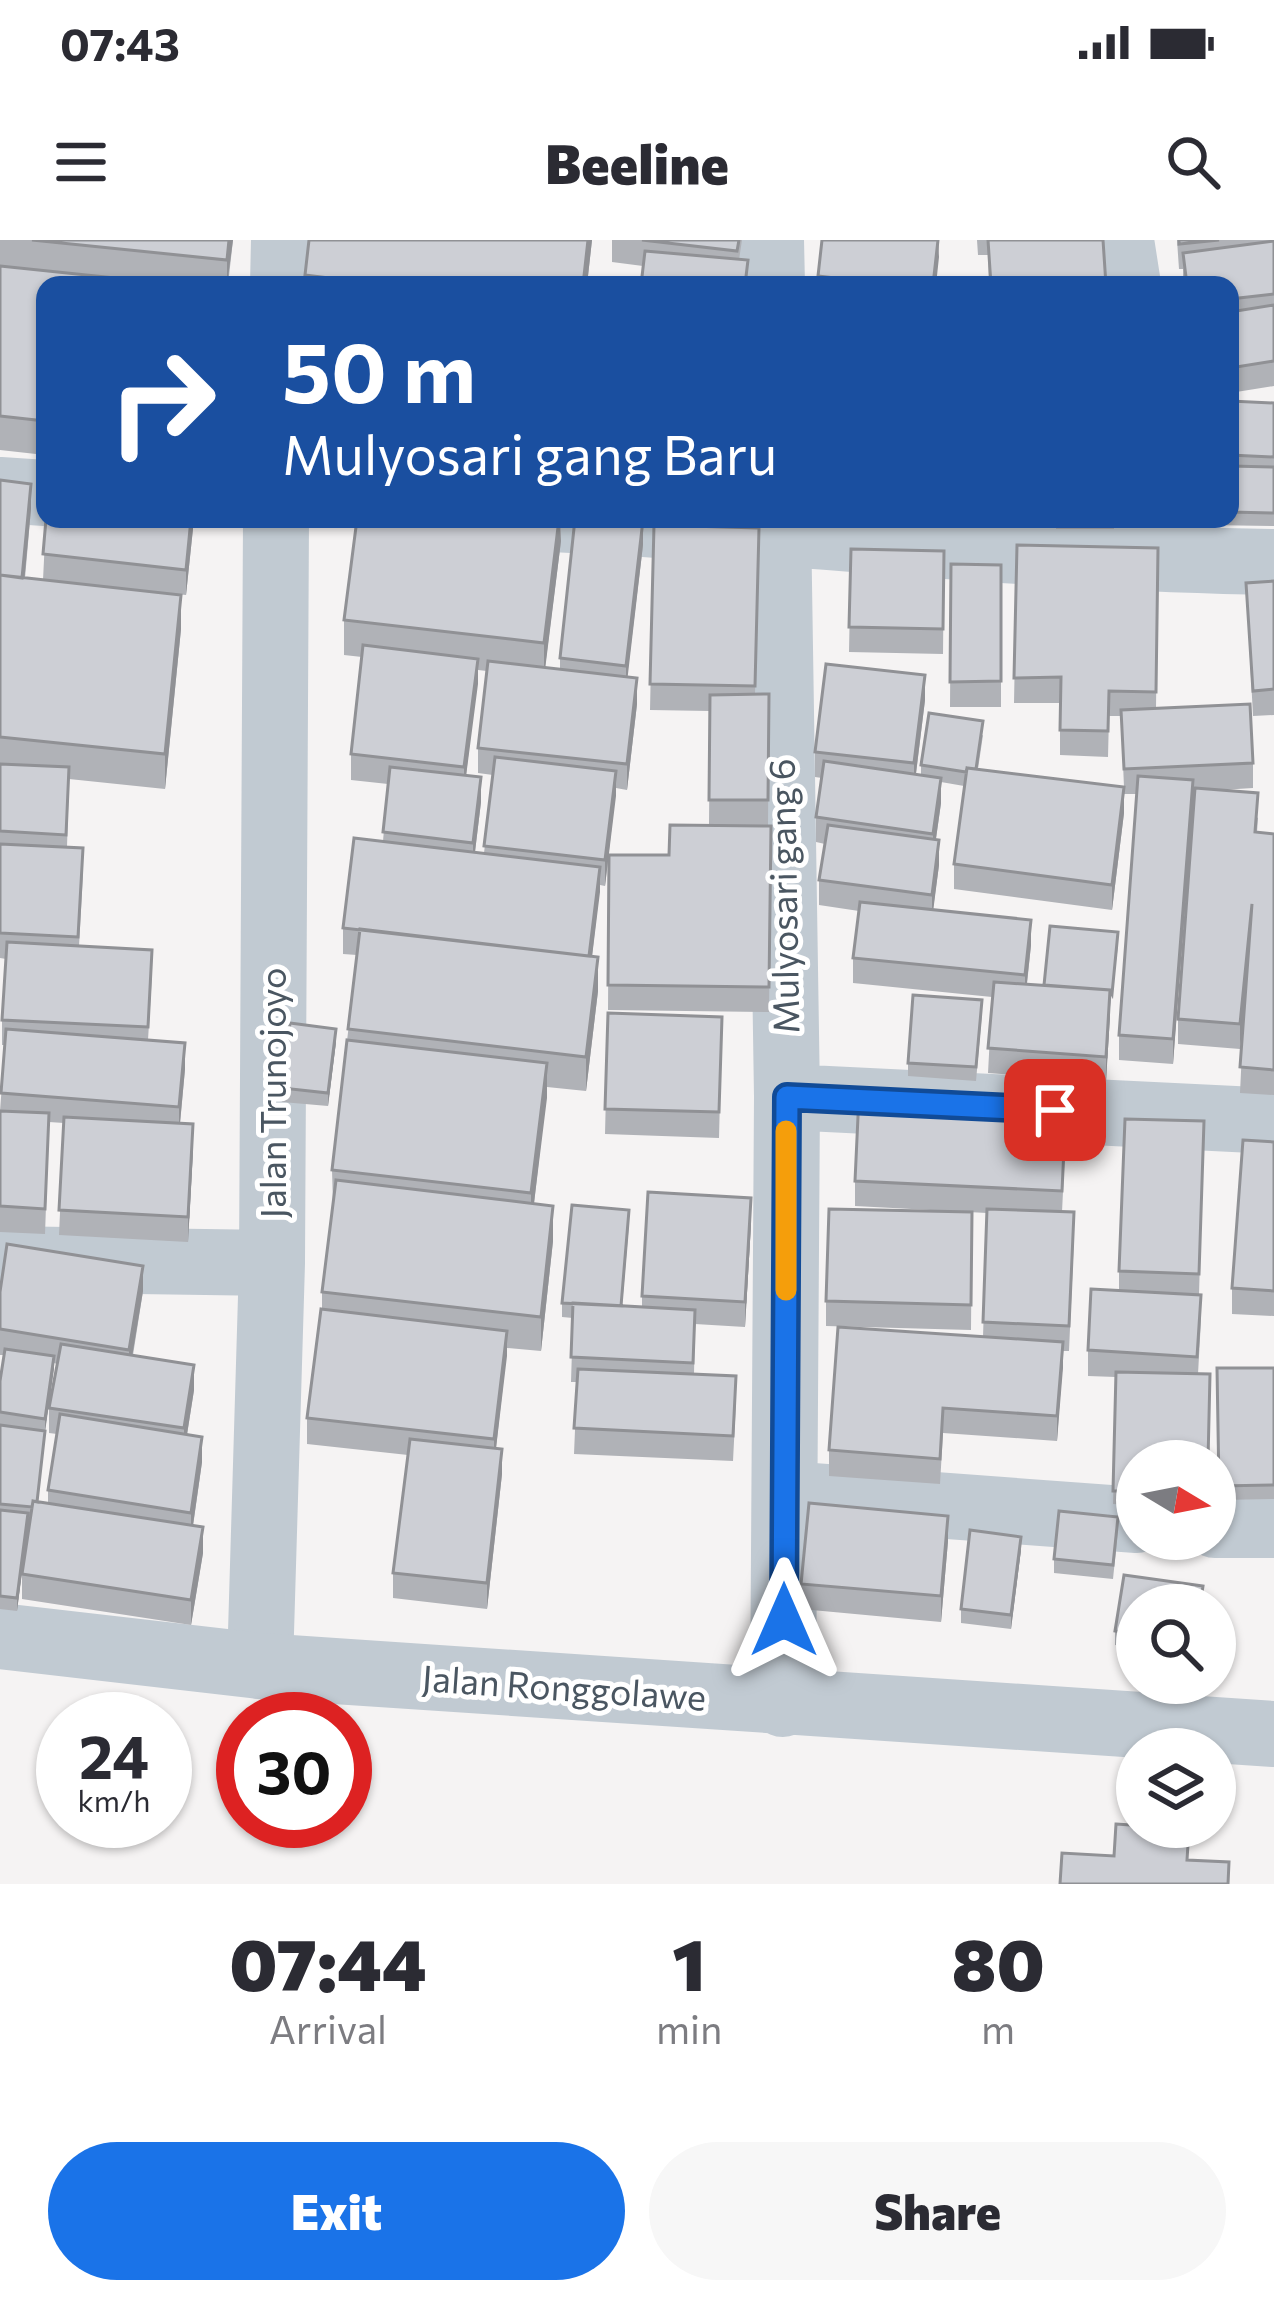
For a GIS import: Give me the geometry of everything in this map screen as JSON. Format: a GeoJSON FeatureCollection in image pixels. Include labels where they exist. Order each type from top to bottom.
{"type":"FeatureCollection","features":[{"type":"Feature","properties":{"kind":"street"},"geometry":{"type":"LineString","coordinates":[[283,276],[284,240]]}},
{"type":"Feature","properties":{"kind":"street"},"geometry":{"type":"LineString","coordinates":[[771,240],[772,276]]}},
{"type":"Feature","properties":{"kind":"street"},"geometry":{"type":"LineString","coordinates":[[1121,240],[1127,276]]}},
{"type":"Feature","properties":{"kind":"street"},"geometry":{"type":"LineString","coordinates":[[0,490],[36,492]]}},
{"type":"Feature","properties":{"kind":"street","name":"Jalan Trunojoyo"},"geometry":{"type":"LineString","coordinates":[[260,1666],[272,1263],[276,528]]}},
{"type":"Feature","properties":{"kind":"street","name":"Mulyosari gang 6"},"geometry":{"type":"LineString","coordinates":[[778,528],[787,1097],[783,1704]]}},
{"type":"Feature","properties":{"kind":"street"},"geometry":{"type":"LineString","coordinates":[[876,528],[1170,540],[1274,562]]}},
{"type":"Feature","properties":{"kind":"street"},"geometry":{"type":"LineString","coordinates":[[787,1097],[1274,1121]]}},
{"type":"Feature","properties":{"kind":"street"},"geometry":{"type":"LineString","coordinates":[[0,1259],[272,1263]]}},
{"type":"Feature","properties":{"kind":"street"},"geometry":{"type":"LineString","coordinates":[[785,1494],[1116,1518]]}},
{"type":"Feature","properties":{"kind":"street"},"geometry":{"type":"LineString","coordinates":[[1236,1526],[1274,1525]]}},
{"type":"Feature","properties":{"kind":"street","name":"Jalan Ronggolawe"},"geometry":{"type":"LineString","coordinates":[[0,1636],[260,1666],[1274,1734]]}},
{"type":"Feature","properties":{"kind":"building"},"geometry":{"type":"Polygon","coordinates":[[[32,240],[229,240],[227,260],[32,240]]]}},
{"type":"Feature","properties":{"kind":"building"},"geometry":{"type":"Polygon","coordinates":[[[309,240],[588,240],[584,276],[305,275],[309,240]]]}},
{"type":"Feature","properties":{"kind":"building"},"geometry":{"type":"Polygon","coordinates":[[[642,240],[739,240],[737,251],[642,240]]]}},
{"type":"Feature","properties":{"kind":"building"},"geometry":{"type":"Polygon","coordinates":[[[822,240],[938,240],[934,276],[818,276],[822,240]]]}},
{"type":"Feature","properties":{"kind":"building"},"geometry":{"type":"Polygon","coordinates":[[[988,240],[1103,240],[1105,276],[990,276],[988,240]]]}},
{"type":"Feature","properties":{"kind":"building"},"geometry":{"type":"Polygon","coordinates":[[[1274,241],[1274,294],[1239,298],[1239,276],[1186,276],[1183,253],[1274,241]]]}},
{"type":"Feature","properties":{"kind":"building"},"geometry":{"type":"Polygon","coordinates":[[[645,251],[748,260],[746,276],[642,276],[645,251]]]}},
{"type":"Feature","properties":{"kind":"building"},"geometry":{"type":"Polygon","coordinates":[[[0,266],[96,276],[36,276],[36,420],[0,416],[0,266]]]}},
{"type":"Feature","properties":{"kind":"building"},"geometry":{"type":"Polygon","coordinates":[[[1274,305],[1274,361],[1239,367],[1239,311],[1274,305]]]}},
{"type":"Feature","properties":{"kind":"building"},"geometry":{"type":"Polygon","coordinates":[[[1239,401],[1274,403],[1274,457],[1239,455],[1239,401]]]}},
{"type":"Feature","properties":{"kind":"building"},"geometry":{"type":"Polygon","coordinates":[[[1239,466],[1274,467],[1274,513],[1239,512],[1239,466]]]}},
{"type":"Feature","properties":{"kind":"building"},"geometry":{"type":"Polygon","coordinates":[[[0,480],[31,484],[22,578],[0,575],[0,480]]]}},
{"type":"Feature","properties":{"kind":"building"},"geometry":{"type":"Polygon","coordinates":[[[45,528],[190,528],[186,570],[43,554],[45,528]]]}},
{"type":"Feature","properties":{"kind":"building"},"geometry":{"type":"Polygon","coordinates":[[[356,528],[558,528],[544,643],[344,620],[356,528]]]}},
{"type":"Feature","properties":{"kind":"building"},"geometry":{"type":"Polygon","coordinates":[[[574,528],[642,528],[626,666],[560,658],[574,528]]]}},
{"type":"Feature","properties":{"kind":"building"},"geometry":{"type":"Polygon","coordinates":[[[654,528],[759,528],[755,686],[650,684],[654,528]]]}},
{"type":"Feature","properties":{"kind":"building"},"geometry":{"type":"Polygon","coordinates":[[[1017,545],[1158,548],[1156,692],[1109,691],[1108,731],[1060,730],[1061,677],[1014,678],[1017,545]]]}},
{"type":"Feature","properties":{"kind":"building"},"geometry":{"type":"Polygon","coordinates":[[[851,549],[944,551],[943,629],[849,627],[851,549]]]}},
{"type":"Feature","properties":{"kind":"building"},"geometry":{"type":"Polygon","coordinates":[[[951,564],[1001,565],[1001,681],[950,682],[951,564]]]}},
{"type":"Feature","properties":{"kind":"building"},"geometry":{"type":"Polygon","coordinates":[[[0,575],[181,595],[165,754],[0,737],[0,575]]]}},
{"type":"Feature","properties":{"kind":"building"},"geometry":{"type":"Polygon","coordinates":[[[1274,581],[1274,689],[1253,691],[1246,583],[1274,581]]]}},
{"type":"Feature","properties":{"kind":"building"},"geometry":{"type":"Polygon","coordinates":[[[363,645],[478,659],[464,767],[351,754],[363,645]]]}},
{"type":"Feature","properties":{"kind":"building"},"geometry":{"type":"Polygon","coordinates":[[[488,661],[637,678],[627,764],[478,748],[488,661]]]}},
{"type":"Feature","properties":{"kind":"building"},"geometry":{"type":"Polygon","coordinates":[[[826,664],[925,675],[914,763],[815,752],[826,664]]]}},
{"type":"Feature","properties":{"kind":"building"},"geometry":{"type":"Polygon","coordinates":[[[769,694],[768,800],[709,800],[710,695],[769,694]]]}},
{"type":"Feature","properties":{"kind":"building"},"geometry":{"type":"Polygon","coordinates":[[[1250,704],[1253,763],[1124,769],[1121,710],[1250,704]]]}},
{"type":"Feature","properties":{"kind":"building"},"geometry":{"type":"Polygon","coordinates":[[[929,713],[983,721],[976,769],[966,772],[921,765],[929,713]]]}},
{"type":"Feature","properties":{"kind":"building"},"geometry":{"type":"Polygon","coordinates":[[[495,757],[616,771],[605,860],[484,846],[495,757]]]}},
{"type":"Feature","properties":{"kind":"building"},"geometry":{"type":"Polygon","coordinates":[[[824,761],[941,778],[933,834],[816,817],[824,761]]]}},
{"type":"Feature","properties":{"kind":"building"},"geometry":{"type":"Polygon","coordinates":[[[0,764],[69,767],[66,835],[0,831],[0,764]]]}},
{"type":"Feature","properties":{"kind":"building"},"geometry":{"type":"Polygon","coordinates":[[[390,767],[481,777],[473,843],[383,832],[390,767]]]}},
{"type":"Feature","properties":{"kind":"building"},"geometry":{"type":"Polygon","coordinates":[[[967,768],[1124,787],[1112,885],[954,864],[967,768]]]}},
{"type":"Feature","properties":{"kind":"building"},"geometry":{"type":"Polygon","coordinates":[[[1138,776],[1193,780],[1173,1039],[1119,1035],[1138,776]]]}},
{"type":"Feature","properties":{"kind":"building"},"geometry":{"type":"Polygon","coordinates":[[[1195,788],[1258,793],[1255,832],[1274,834],[1274,1070],[1240,1067],[1252,904],[1240,1024],[1178,1019],[1195,788]]]}},
{"type":"Feature","properties":{"kind":"building"},"geometry":{"type":"Polygon","coordinates":[[[670,825],[771,826],[769,987],[608,985],[609,855],[669,855],[670,825]]]}},
{"type":"Feature","properties":{"kind":"building"},"geometry":{"type":"Polygon","coordinates":[[[828,825],[939,840],[932,895],[819,880],[828,825]]]}},
{"type":"Feature","properties":{"kind":"building"},"geometry":{"type":"Polygon","coordinates":[[[354,838],[600,867],[589,956],[343,928],[354,838]]]}},
{"type":"Feature","properties":{"kind":"building"},"geometry":{"type":"Polygon","coordinates":[[[0,844],[83,848],[78,937],[0,933],[0,844]]]}},
{"type":"Feature","properties":{"kind":"building"},"geometry":{"type":"Polygon","coordinates":[[[860,902],[1031,920],[1025,975],[853,958],[860,902]]]}},
{"type":"Feature","properties":{"kind":"building"},"geometry":{"type":"Polygon","coordinates":[[[1050,926],[1118,932],[1112,994],[1110,990],[1044,985],[1050,926]]]}},
{"type":"Feature","properties":{"kind":"building"},"geometry":{"type":"Polygon","coordinates":[[[360,929],[598,957],[586,1057],[348,1029],[360,929]]]}},
{"type":"Feature","properties":{"kind":"building"},"geometry":{"type":"Polygon","coordinates":[[[7,942],[152,950],[148,1027],[2,1020],[7,942]]]}},
{"type":"Feature","properties":{"kind":"building"},"geometry":{"type":"Polygon","coordinates":[[[994,982],[1110,990],[1106,1057],[988,1048],[994,982]]]}},
{"type":"Feature","properties":{"kind":"building"},"geometry":{"type":"Polygon","coordinates":[[[913,995],[982,1000],[976,1067],[908,1063],[913,995]]]}},
{"type":"Feature","properties":{"kind":"building"},"geometry":{"type":"Polygon","coordinates":[[[608,1013],[722,1017],[719,1112],[605,1109],[608,1013]]]}},
{"type":"Feature","properties":{"kind":"building"},"geometry":{"type":"Polygon","coordinates":[[[290,1023],[336,1029],[328,1093],[282,1088],[290,1023]]]}},
{"type":"Feature","properties":{"kind":"building"},"geometry":{"type":"Polygon","coordinates":[[[6,1029],[185,1043],[179,1107],[1,1093],[6,1029]]]}},
{"type":"Feature","properties":{"kind":"building"},"geometry":{"type":"Polygon","coordinates":[[[347,1040],[547,1063],[531,1193],[332,1170],[347,1040]]]}},
{"type":"Feature","properties":{"kind":"building"},"geometry":{"type":"Polygon","coordinates":[[[859,1095],[1066,1105],[1062,1191],[855,1181],[859,1095]]]}},
{"type":"Feature","properties":{"kind":"building"},"geometry":{"type":"Polygon","coordinates":[[[0,1111],[49,1113],[45,1209],[0,1206],[0,1111]]]}},
{"type":"Feature","properties":{"kind":"building"},"geometry":{"type":"Polygon","coordinates":[[[64,1117],[193,1124],[188,1217],[59,1210],[64,1117]]]}},
{"type":"Feature","properties":{"kind":"building"},"geometry":{"type":"Polygon","coordinates":[[[1125,1119],[1204,1121],[1199,1274],[1119,1271],[1125,1119]]]}},
{"type":"Feature","properties":{"kind":"building"},"geometry":{"type":"Polygon","coordinates":[[[1243,1140],[1274,1142],[1274,1291],[1232,1288],[1243,1140]]]}},
{"type":"Feature","properties":{"kind":"building"},"geometry":{"type":"Polygon","coordinates":[[[336,1180],[553,1206],[541,1317],[322,1292],[336,1180]]]}},
{"type":"Feature","properties":{"kind":"building"},"geometry":{"type":"Polygon","coordinates":[[[648,1192],[751,1198],[745,1302],[642,1296],[648,1192]]]}},
{"type":"Feature","properties":{"kind":"building"},"geometry":{"type":"Polygon","coordinates":[[[572,1205],[629,1210],[621,1306],[562,1303],[572,1205]]]}},
{"type":"Feature","properties":{"kind":"building"},"geometry":{"type":"Polygon","coordinates":[[[829,1209],[972,1212],[971,1305],[826,1301],[829,1209]]]}},
{"type":"Feature","properties":{"kind":"building"},"geometry":{"type":"Polygon","coordinates":[[[987,1209],[1074,1212],[1069,1326],[983,1322],[987,1209]]]}},
{"type":"Feature","properties":{"kind":"building"},"geometry":{"type":"Polygon","coordinates":[[[7,1244],[143,1266],[129,1350],[0,1329],[7,1244]]]}},
{"type":"Feature","properties":{"kind":"building"},"geometry":{"type":"Polygon","coordinates":[[[1091,1289],[1201,1295],[1197,1357],[1088,1350],[1091,1289]]]}},
{"type":"Feature","properties":{"kind":"building"},"geometry":{"type":"Polygon","coordinates":[[[573,1303],[695,1310],[693,1363],[571,1357],[573,1303]]]}},
{"type":"Feature","properties":{"kind":"building"},"geometry":{"type":"Polygon","coordinates":[[[321,1309],[507,1331],[494,1439],[307,1418],[321,1309]]]}},
{"type":"Feature","properties":{"kind":"building"},"geometry":{"type":"Polygon","coordinates":[[[838,1327],[1063,1342],[1057,1416],[943,1408],[940,1459],[829,1450],[838,1327]]]}},
{"type":"Feature","properties":{"kind":"building"},"geometry":{"type":"Polygon","coordinates":[[[61,1344],[194,1365],[184,1428],[49,1408],[61,1344]]]}},
{"type":"Feature","properties":{"kind":"building"},"geometry":{"type":"Polygon","coordinates":[[[5,1349],[54,1356],[45,1419],[0,1412],[5,1349]]]}},
{"type":"Feature","properties":{"kind":"building"},"geometry":{"type":"Polygon","coordinates":[[[1217,1368],[1274,1368],[1274,1485],[1236,1486],[1236,1440],[1218,1440],[1217,1368]]]}},
{"type":"Feature","properties":{"kind":"building"},"geometry":{"type":"Polygon","coordinates":[[[578,1369],[736,1376],[733,1436],[574,1428],[578,1369]]]}},
{"type":"Feature","properties":{"kind":"building"},"geometry":{"type":"Polygon","coordinates":[[[1116,1372],[1210,1374],[1208,1440],[1116,1440],[1113,1491],[1116,1372]]]}},
{"type":"Feature","properties":{"kind":"building"},"geometry":{"type":"Polygon","coordinates":[[[60,1414],[202,1437],[191,1513],[48,1490],[60,1414]]]}},
{"type":"Feature","properties":{"kind":"building"},"geometry":{"type":"Polygon","coordinates":[[[0,1425],[45,1431],[37,1502],[32,1507],[0,1504],[0,1425]]]}},
{"type":"Feature","properties":{"kind":"building"},"geometry":{"type":"Polygon","coordinates":[[[410,1439],[502,1449],[487,1583],[393,1573],[410,1439]]]}},
{"type":"Feature","properties":{"kind":"building"},"geometry":{"type":"Polygon","coordinates":[[[33,1501],[203,1527],[191,1600],[22,1574],[33,1501]]]}},
{"type":"Feature","properties":{"kind":"building"},"geometry":{"type":"Polygon","coordinates":[[[809,1503],[948,1516],[941,1596],[801,1584],[809,1503]]]}},
{"type":"Feature","properties":{"kind":"building"},"geometry":{"type":"Polygon","coordinates":[[[0,1510],[28,1513],[17,1598],[0,1596],[0,1510]]]}},
{"type":"Feature","properties":{"kind":"building"},"geometry":{"type":"Polygon","coordinates":[[[1059,1511],[1116,1517],[1113,1565],[1054,1559],[1059,1511]]]}},
{"type":"Feature","properties":{"kind":"building"},"geometry":{"type":"Polygon","coordinates":[[[970,1530],[1021,1537],[1011,1615],[961,1609],[970,1530]]]}},
{"type":"Feature","properties":{"kind":"building"},"geometry":{"type":"Polygon","coordinates":[[[1124,1575],[1189,1584],[1123,1584],[1124,1575]]]}},
{"type":"Feature","properties":{"kind":"building"},"geometry":{"type":"Polygon","coordinates":[[[1116,1824],[1116,1848],[1188,1848],[1187,1860],[1229,1862],[1228,1884],[1060,1884],[1062,1853],[1114,1856],[1116,1824]]]}},
{"type":"Feature","properties":{"kind":"slow traffic"},"geometry":{"type":"LineString","coordinates":[[786,1131],[786,1290]]}},
{"type":"Feature","properties":{"kind":"route"},"geometry":{"type":"LineString","coordinates":[[784,1620],[787,1097],[1055,1110]]}}]}
